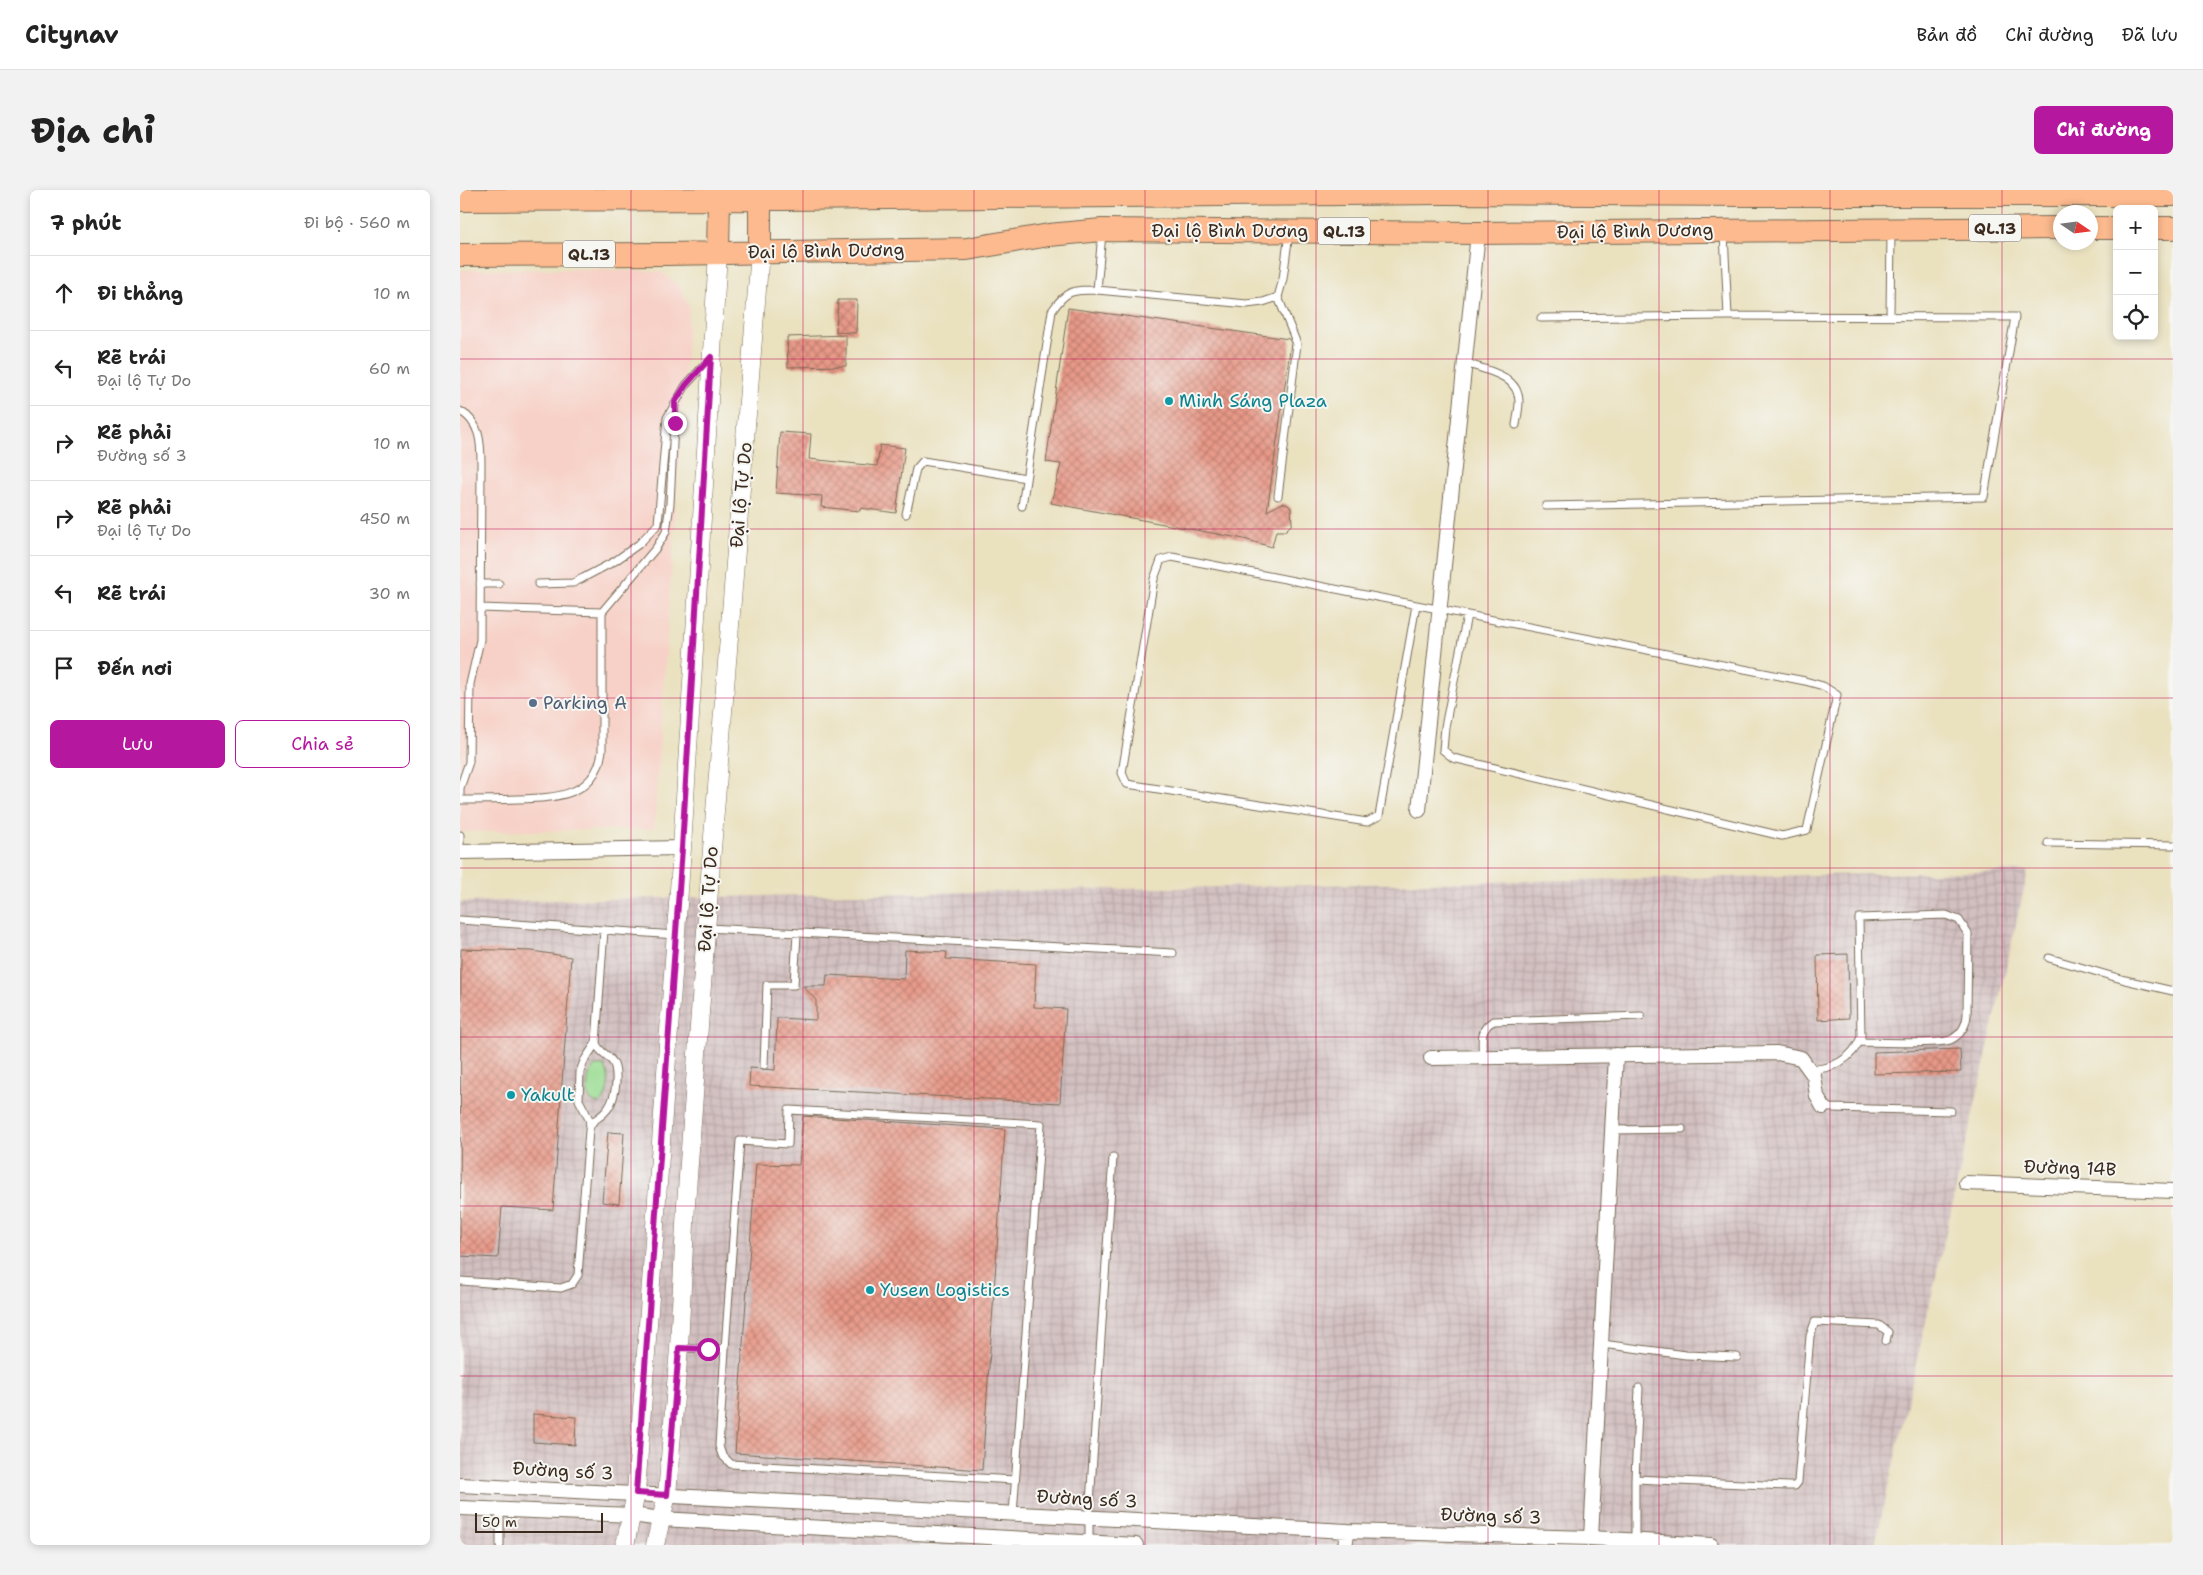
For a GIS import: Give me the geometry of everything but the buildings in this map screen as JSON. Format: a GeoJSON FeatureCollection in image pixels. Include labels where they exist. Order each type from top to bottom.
{"type":"FeatureCollection","features":[{"type":"Feature","properties":{"kind":"highway","name":"Đại lộ Bình Dương"},"geometry":{"type":"LineString","coordinates":[[466,197],[719,194],[760,199],[927,194],[1445,191],[1744,193],[2048,192],[2173,195]]}},
{"type":"Feature","properties":{"kind":"highway"},"geometry":{"type":"LineString","coordinates":[[718,253],[719,194]]}},
{"type":"Feature","properties":{"kind":"highway"},"geometry":{"type":"LineString","coordinates":[[760,199],[760,252]]}},
{"type":"Feature","properties":{"kind":"highway","name":"Đại lộ Bình Dương"},"geometry":{"type":"LineString","coordinates":[[460,255],[967,249],[1049,235],[1102,230],[1478,233],[2053,228]]}},
{"type":"Feature","properties":{"kind":"highway"},"geometry":{"type":"LineString","coordinates":[[2098,228],[2113,228]]}},
{"type":"Feature","properties":{"kind":"highway"},"geometry":{"type":"LineString","coordinates":[[2158,228],[2173,228]]}},
{"type":"Feature","properties":{"kind":"street"},"geometry":{"type":"LineString","coordinates":[[1419,810],[1478,233]]}},
{"type":"Feature","properties":{"kind":"street","name":"Đại lộ Tự Do"},"geometry":{"type":"LineString","coordinates":[[655,1545],[667,1495],[679,1348],[687,1194],[706,928],[760,252]]}},
{"type":"Feature","properties":{"kind":"street","name":"Đại lộ Tự Do"},"geometry":{"type":"LineString","coordinates":[[625,1545],[636,1493],[682,848],[718,253]]}},
{"type":"Feature","properties":{"kind":"street"},"geometry":{"type":"LineString","coordinates":[[460,852],[682,848]]}},
{"type":"Feature","properties":{"kind":"street"},"geometry":{"type":"LineString","coordinates":[[1431,1058],[1777,1053],[1801,1058],[1814,1076],[1817,1096],[1823,1107]]}},
{"type":"Feature","properties":{"kind":"street"},"geometry":{"type":"LineString","coordinates":[[1592,1538],[1616,1055]]}},
{"type":"Feature","properties":{"kind":"street","name":"Đường 14B"},"geometry":{"type":"LineString","coordinates":[[1966,1183],[2173,1191]]}},
{"type":"Feature","properties":{"kind":"street","name":"Đường số 3"},"geometry":{"type":"LineString","coordinates":[[460,1485],[1348,1531],[1592,1538],[1711,1545]]}},
{"type":"Feature","properties":{"kind":"street"},"geometry":{"type":"LineString","coordinates":[[460,1508],[632,1515],[661,1519],[1136,1545]]}},
{"type":"Feature","properties":{"kind":"street"},"geometry":{"type":"LineString","coordinates":[[1345,1545],[1348,1531]]}},
{"type":"Feature","properties":{"kind":"lane"},"geometry":{"type":"LineString","coordinates":[[1096,290],[1102,230]]}},
{"type":"Feature","properties":{"kind":"lane"},"geometry":{"type":"LineString","coordinates":[[1724,230],[1728,316]]}},
{"type":"Feature","properties":{"kind":"lane"},"geometry":{"type":"LineString","coordinates":[[1890,316],[1891,230]]}},
{"type":"Feature","properties":{"kind":"lane"},"geometry":{"type":"LineString","coordinates":[[1278,496],[1297,344],[1294,332],[1278,297],[1283,279],[1289,231]]}},
{"type":"Feature","properties":{"kind":"lane"},"geometry":{"type":"LineString","coordinates":[[1022,506],[1052,311],[1063,295],[1080,290],[1096,290],[1247,304],[1263,302],[1278,297]]}},
{"type":"Feature","properties":{"kind":"lane"},"geometry":{"type":"LineString","coordinates":[[1541,318],[1728,316],[2016,317],[1984,497],[1546,506]]}},
{"type":"Feature","properties":{"kind":"lane"},"geometry":{"type":"LineString","coordinates":[[538,584],[573,583],[583,578],[615,561],[639,544],[658,524],[667,418],[686,385],[711,357]]}},
{"type":"Feature","properties":{"kind":"lane"},"geometry":{"type":"LineString","coordinates":[[1465,363],[1503,376],[1515,386],[1519,400],[1516,426]]}},
{"type":"Feature","properties":{"kind":"lane"},"geometry":{"type":"LineString","coordinates":[[460,411],[475,424],[480,438],[481,608],[478,657],[472,670],[470,684],[469,762],[460,788],[460,798],[547,798],[576,791],[589,782],[601,763],[602,612],[656,548],[666,532],[669,514],[675,402]]}},
{"type":"Feature","properties":{"kind":"lane"},"geometry":{"type":"LineString","coordinates":[[906,514],[916,469],[923,461],[1026,478]]}},
{"type":"Feature","properties":{"kind":"lane"},"geometry":{"type":"LineString","coordinates":[[1416,604],[1379,816],[1367,822],[1127,784],[1122,773],[1154,579],[1161,560],[1172,557],[1416,604],[1440,609],[1467,614],[1823,686],[1837,695],[1807,830],[1782,836],[1453,758],[1443,750],[1445,727],[1467,614]]}},
{"type":"Feature","properties":{"kind":"lane"},"geometry":{"type":"LineString","coordinates":[[480,584],[499,584]]}},
{"type":"Feature","properties":{"kind":"lane"},"geometry":{"type":"LineString","coordinates":[[481,608],[602,612]]}},
{"type":"Feature","properties":{"kind":"lane"},"geometry":{"type":"LineString","coordinates":[[460,835],[460,852]]}},
{"type":"Feature","properties":{"kind":"lane"},"geometry":{"type":"LineString","coordinates":[[2048,843],[2173,845]]}},
{"type":"Feature","properties":{"kind":"lane"},"geometry":{"type":"LineString","coordinates":[[1809,1069],[1826,1068],[1841,1062],[1850,1056],[1859,1042],[1861,1031],[1859,918],[1946,915],[1959,920],[1966,929],[1968,943],[1967,1015],[1966,1022],[1959,1034],[1944,1041],[1859,1042]]}},
{"type":"Feature","properties":{"kind":"lane"},"geometry":{"type":"LineString","coordinates":[[460,920],[676,935]]}},
{"type":"Feature","properties":{"kind":"lane"},"geometry":{"type":"LineString","coordinates":[[706,928],[1173,953]]}},
{"type":"Feature","properties":{"kind":"lane"},"geometry":{"type":"LineString","coordinates":[[590,1127],[592,1122],[609,1107],[615,1088],[613,1063],[598,1050],[596,1043],[604,930]]}},
{"type":"Feature","properties":{"kind":"lane"},"geometry":{"type":"LineString","coordinates":[[764,1065],[767,984],[794,985],[797,934]]}},
{"type":"Feature","properties":{"kind":"lane"},"geometry":{"type":"LineString","coordinates":[[2049,958],[2125,980],[2173,991]]}},
{"type":"Feature","properties":{"kind":"lane"},"geometry":{"type":"LineString","coordinates":[[1483,1058],[1482,1038],[1484,1029],[1494,1020],[1641,1016]]}},
{"type":"Feature","properties":{"kind":"lane"},"geometry":{"type":"LineString","coordinates":[[460,1281],[561,1288],[575,1282],[580,1272],[590,1127],[589,1119],[578,1100],[580,1072],[584,1061],[596,1043]]}},
{"type":"Feature","properties":{"kind":"lane"},"geometry":{"type":"LineString","coordinates":[[1823,1107],[1951,1111]]}},
{"type":"Feature","properties":{"kind":"lane"},"geometry":{"type":"LineString","coordinates":[[1013,1514],[1041,1124],[789,1110],[788,1144],[740,1141],[719,1446],[722,1455],[731,1464],[1015,1480]]}},
{"type":"Feature","properties":{"kind":"lane"},"geometry":{"type":"LineString","coordinates":[[1613,1130],[1682,1129]]}},
{"type":"Feature","properties":{"kind":"lane"},"geometry":{"type":"LineString","coordinates":[[1089,1542],[1113,1157]]}},
{"type":"Feature","properties":{"kind":"lane"},"geometry":{"type":"LineString","coordinates":[[1635,1479],[1795,1486],[1798,1482],[1810,1336],[1815,1322],[1879,1325],[1888,1332],[1886,1341]]}},
{"type":"Feature","properties":{"kind":"lane"},"geometry":{"type":"LineString","coordinates":[[1602,1344],[1686,1355],[1737,1357]]}},
{"type":"Feature","properties":{"kind":"lane"},"geometry":{"type":"LineString","coordinates":[[679,1348],[725,1349]]}},
{"type":"Feature","properties":{"kind":"lane"},"geometry":{"type":"LineString","coordinates":[[1635,1542],[1635,1479],[1639,1388]]}},
{"type":"Feature","properties":{"kind":"lane"},"geometry":{"type":"LineString","coordinates":[[500,1510],[500,1545]]}},
{"type":"Feature","properties":{"kind":"shaded area"},"geometry":{"type":"Polygon","coordinates":[[[595,269],[661,272],[679,286],[689,306],[654,829],[460,832],[460,270],[595,269]]]}},
{"type":"Feature","properties":{"kind":"shaded area"},"geometry":{"type":"Polygon","coordinates":[[[2028,871],[1875,1545],[460,1545],[460,902],[2028,871]]]}},
{"type":"Feature","properties":{"kind":"green space"},"geometry":{"type":"Polygon","coordinates":[[[595,1066],[604,1066],[608,1075],[607,1092],[599,1104],[591,1101],[588,1093],[590,1073],[595,1066]]]}},
{"type":"Feature","properties":{"kind":"place","name":"Minh Sáng Plaza"},"geometry":{"type":"Point","coordinates":[1169,401]}},
{"type":"Feature","properties":{"kind":"place","name":"Parking A"},"geometry":{"type":"Point","coordinates":[533,703]}},
{"type":"Feature","properties":{"kind":"place","name":"Yakult"},"geometry":{"type":"Point","coordinates":[511,1095]}},
{"type":"Feature","properties":{"kind":"place","name":"Yusen Logistics"},"geometry":{"type":"Point","coordinates":[870,1290]}},
{"type":"Feature","properties":{"kind":"route"},"geometry":{"type":"LineString","coordinates":[[675,423],[675,402],[686,385],[711,357],[682,848],[636,1493],[667,1495],[679,1348],[708,1349]]}}]}
